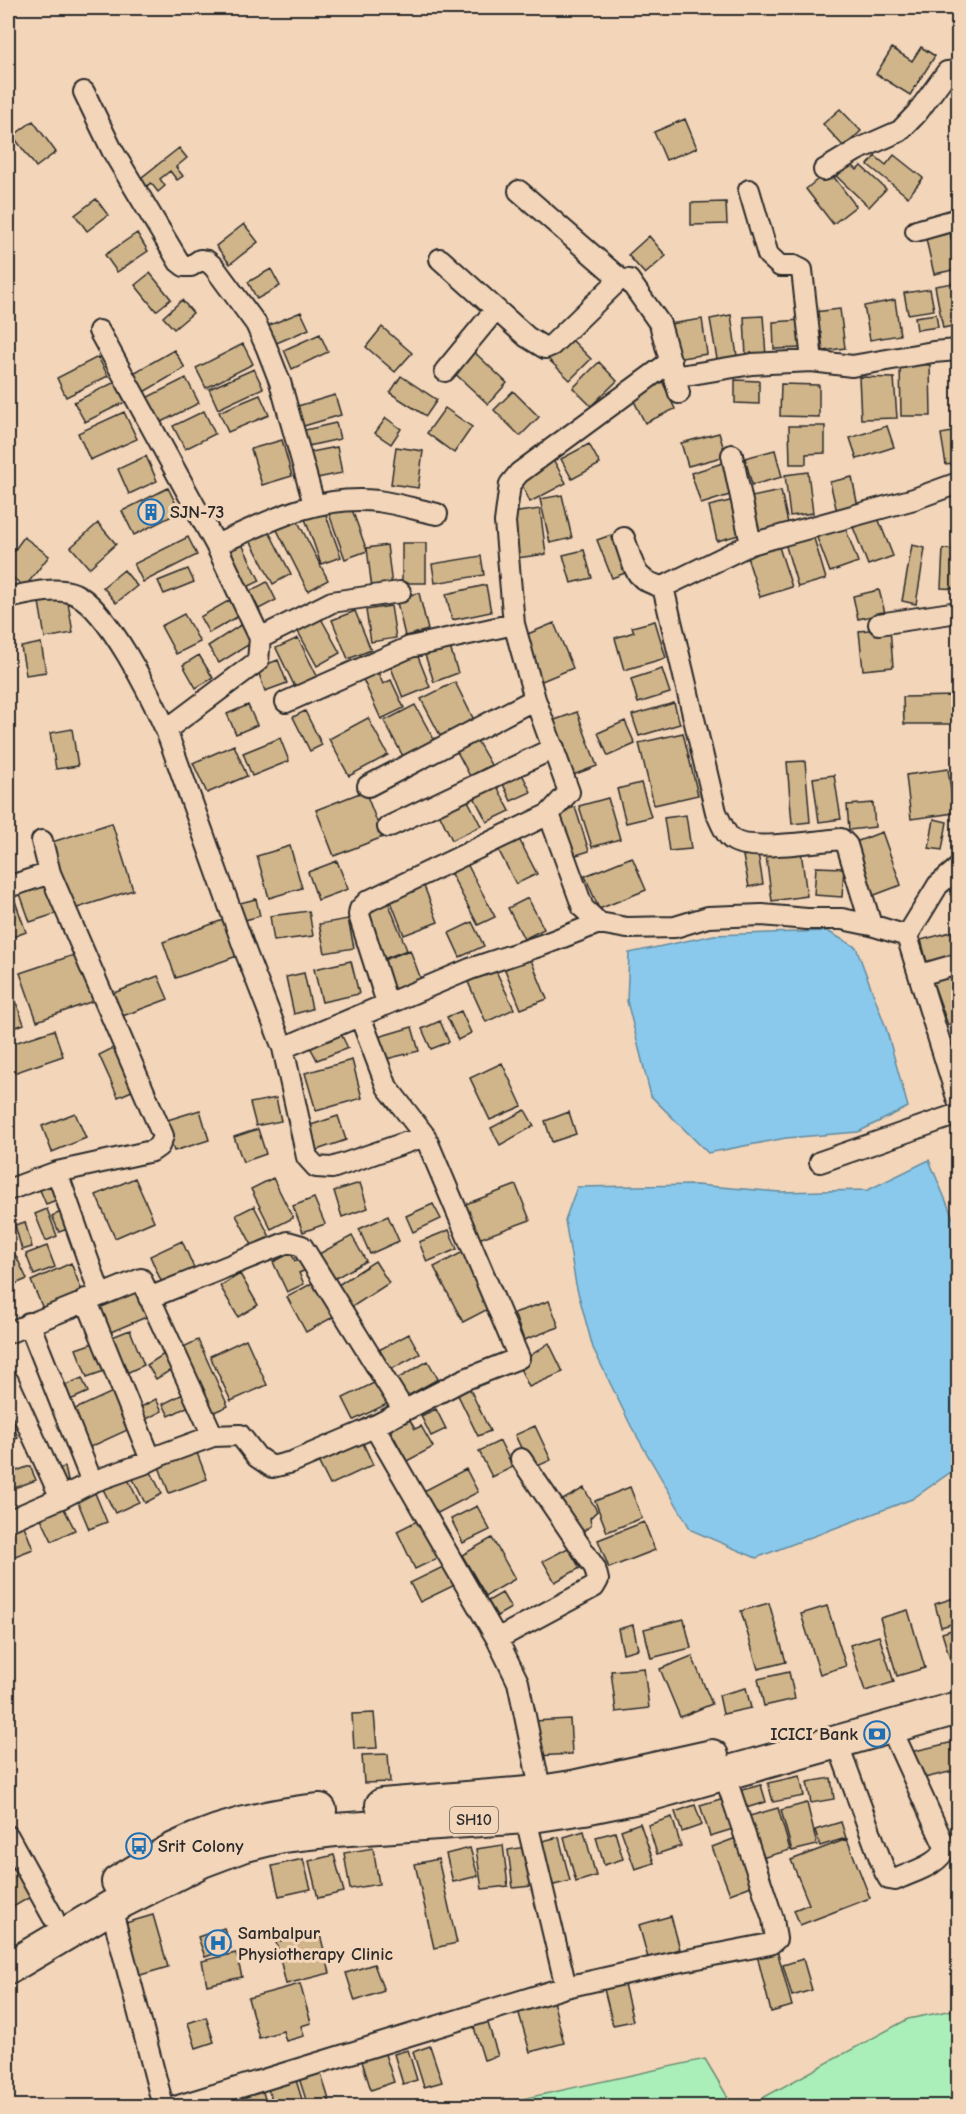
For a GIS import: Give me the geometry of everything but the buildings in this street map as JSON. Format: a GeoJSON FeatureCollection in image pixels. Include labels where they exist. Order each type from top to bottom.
{"type":"FeatureCollection","features":[{"type":"Feature","properties":{"kind":"main road","name":"SH10"},"geometry":{"type":"LineString","coordinates":[[8,1968],[111,1907],[202,1861],[242,1846],[282,1836],[533,1804],[572,1787],[715,1755],[850,1716],[958,1690]]}},
{"type":"Feature","properties":{"kind":"main road","name":"SH10"},"geometry":{"type":"LineString","coordinates":[[8,1944],[172,1850],[209,1834],[272,1815],[533,1804],[648,1795],[958,1708]]}},
{"type":"Feature","properties":{"kind":"street"},"geometry":{"type":"LineString","coordinates":[[824,170],[857,150],[900,131],[917,113],[947,72],[958,71]]}},
{"type":"Feature","properties":{"kind":"street"},"geometry":{"type":"LineString","coordinates":[[84,92],[112,150],[179,262],[184,266],[191,266],[200,260],[207,261],[214,267],[256,324],[280,382],[314,504]]}},
{"type":"Feature","properties":{"kind":"street"},"geometry":{"type":"LineString","coordinates":[[749,190],[768,255],[780,266],[794,266],[802,270],[812,361]]}},
{"type":"Feature","properties":{"kind":"street"},"geometry":{"type":"LineString","coordinates":[[519,191],[620,279],[629,280],[660,324],[674,377]]}},
{"type":"Feature","properties":{"kind":"street"},"geometry":{"type":"LineString","coordinates":[[916,231],[958,219]]}},
{"type":"Feature","properties":{"kind":"street"},"geometry":{"type":"LineString","coordinates":[[440,259],[527,337],[545,348],[552,345],[620,279]]}},
{"type":"Feature","properties":{"kind":"street"},"geometry":{"type":"LineString","coordinates":[[445,371],[496,309]]}},
{"type":"Feature","properties":{"kind":"street"},"geometry":{"type":"LineString","coordinates":[[99,331],[216,545],[260,638],[258,661],[166,730]]}},
{"type":"Feature","properties":{"kind":"street"},"geometry":{"type":"LineString","coordinates":[[387,1003],[359,915],[363,906],[368,901],[549,814],[568,792],[535,699],[514,624],[505,522],[510,484],[519,473],[674,377],[752,364],[812,361],[852,366],[958,350]]}},
{"type":"Feature","properties":{"kind":"street"},"geometry":{"type":"LineString","coordinates":[[732,455],[752,544]]}},
{"type":"Feature","properties":{"kind":"street"},"geometry":{"type":"LineString","coordinates":[[624,538],[638,575],[648,583],[663,587],[752,544],[914,499],[958,483]]}},
{"type":"Feature","properties":{"kind":"street"},"geometry":{"type":"LineString","coordinates":[[216,545],[292,511],[334,501],[369,500],[437,514]]}},
{"type":"Feature","properties":{"kind":"street"},"geometry":{"type":"LineString","coordinates":[[663,587],[716,812],[728,834],[733,840],[751,847],[841,838],[847,845],[872,925]]}},
{"type":"Feature","properties":{"kind":"street"},"geometry":{"type":"LineString","coordinates":[[8,598],[45,591],[74,594],[95,608],[112,630],[153,701],[166,730],[246,953],[283,1048],[307,1157],[316,1167],[332,1168],[424,1136]]}},
{"type":"Feature","properties":{"kind":"street"},"geometry":{"type":"LineString","coordinates":[[260,638],[332,603],[400,592]]}},
{"type":"Feature","properties":{"kind":"street"},"geometry":{"type":"LineString","coordinates":[[879,624],[958,612]]}},
{"type":"Feature","properties":{"kind":"street"},"geometry":{"type":"LineString","coordinates":[[286,702],[410,647],[514,624]]}},
{"type":"Feature","properties":{"kind":"street"},"geometry":{"type":"LineString","coordinates":[[368,786],[535,699]]}},
{"type":"Feature","properties":{"kind":"street"},"geometry":{"type":"LineString","coordinates":[[388,827],[554,748]]}},
{"type":"Feature","properties":{"kind":"street"},"geometry":{"type":"LineString","coordinates":[[549,814],[583,908],[599,923]]}},
{"type":"Feature","properties":{"kind":"street"},"geometry":{"type":"LineString","coordinates":[[8,1190],[57,1172],[152,1151],[159,1146],[163,1136],[50,873],[42,841]]}},
{"type":"Feature","properties":{"kind":"street"},"geometry":{"type":"LineString","coordinates":[[958,868],[938,885],[907,936],[958,1101]]}},
{"type":"Feature","properties":{"kind":"street"},"geometry":{"type":"LineString","coordinates":[[8,887],[50,873]]}},
{"type":"Feature","properties":{"kind":"street"},"geometry":{"type":"LineString","coordinates":[[283,1048],[470,969],[599,923],[627,928],[675,927],[708,917],[762,915],[842,919],[907,936]]}},
{"type":"Feature","properties":{"kind":"street"},"geometry":{"type":"LineString","coordinates":[[920,975],[958,964]]}},
{"type":"Feature","properties":{"kind":"street"},"geometry":{"type":"LineString","coordinates":[[8,1521],[92,1482],[213,1436],[240,1435],[257,1457],[272,1467],[292,1462],[374,1426],[463,1380],[519,1358],[424,1136],[387,1087],[360,1016]]}},
{"type":"Feature","properties":{"kind":"street"},"geometry":{"type":"LineString","coordinates":[[820,1162],[958,1114]]}},
{"type":"Feature","properties":{"kind":"street"},"geometry":{"type":"LineString","coordinates":[[57,1172],[93,1297],[151,1460]]}},
{"type":"Feature","properties":{"kind":"street"},"geometry":{"type":"LineString","coordinates":[[149,1298],[288,1242],[302,1246],[403,1410]]}},
{"type":"Feature","properties":{"kind":"street"},"geometry":{"type":"LineString","coordinates":[[8,1332],[141,1279],[213,1436]]}},
{"type":"Feature","properties":{"kind":"street"},"geometry":{"type":"LineString","coordinates":[[29,1323],[92,1482]]}},
{"type":"Feature","properties":{"kind":"street"},"geometry":{"type":"LineString","coordinates":[[8,1382],[61,1498]]}},
{"type":"Feature","properties":{"kind":"street"},"geometry":{"type":"LineString","coordinates":[[374,1426],[497,1639],[518,1682],[533,1804],[566,1987]]}},
{"type":"Feature","properties":{"kind":"street"},"geometry":{"type":"LineString","coordinates":[[497,1639],[594,1587],[598,1580],[596,1568],[521,1459]]}},
{"type":"Feature","properties":{"kind":"street"},"geometry":{"type":"LineString","coordinates":[[837,1742],[885,1872],[889,1878],[895,1880],[938,1859],[944,1853],[945,1847],[890,1726]]}},
{"type":"Feature","properties":{"kind":"street"},"geometry":{"type":"LineString","coordinates":[[178,2106],[566,1987],[770,1944],[776,1939],[773,1918],[724,1773]]}},
{"type":"Feature","properties":{"kind":"street"},"geometry":{"type":"LineString","coordinates":[[8,1836],[53,1917]]}},
{"type":"Feature","properties":{"kind":"street"},"geometry":{"type":"LineString","coordinates":[[111,1907],[164,2106]]}},
{"type":"Feature","properties":{"kind":"green space"},"geometry":{"type":"Polygon","coordinates":[[[958,2009],[958,2106],[748,2106],[908,2019],[958,2009]]]}},
{"type":"Feature","properties":{"kind":"green space"},"geometry":{"type":"Polygon","coordinates":[[[705,2059],[733,2106],[490,2106],[705,2059]]]}},
{"type":"Feature","properties":{"kind":"water"},"geometry":{"type":"Polygon","coordinates":[[[827,931],[856,947],[886,1028],[908,1107],[858,1132],[786,1138],[708,1153],[651,1096],[627,1001],[629,953],[714,935],[827,931]]]}},
{"type":"Feature","properties":{"kind":"water"},"geometry":{"type":"Polygon","coordinates":[[[929,1160],[958,1230],[958,1467],[912,1499],[756,1558],[691,1530],[631,1426],[593,1348],[576,1285],[565,1220],[577,1187],[696,1185],[780,1192],[868,1190],[929,1160]]]}},
{"type":"Feature","properties":{"kind":"place","name":"SJN-73"},"geometry":{"type":"Point","coordinates":[151,512]}},
{"type":"Feature","properties":{"kind":"place","name":"ICICI Bank"},"geometry":{"type":"Point","coordinates":[877,1734]}},
{"type":"Feature","properties":{"kind":"place","name":"Srit Colony"},"geometry":{"type":"Point","coordinates":[139,1846]}},
{"type":"Feature","properties":{"kind":"place","name":"Sambalpur Physiotherapy Clinic"},"geometry":{"type":"Point","coordinates":[218,1943]}}]}
